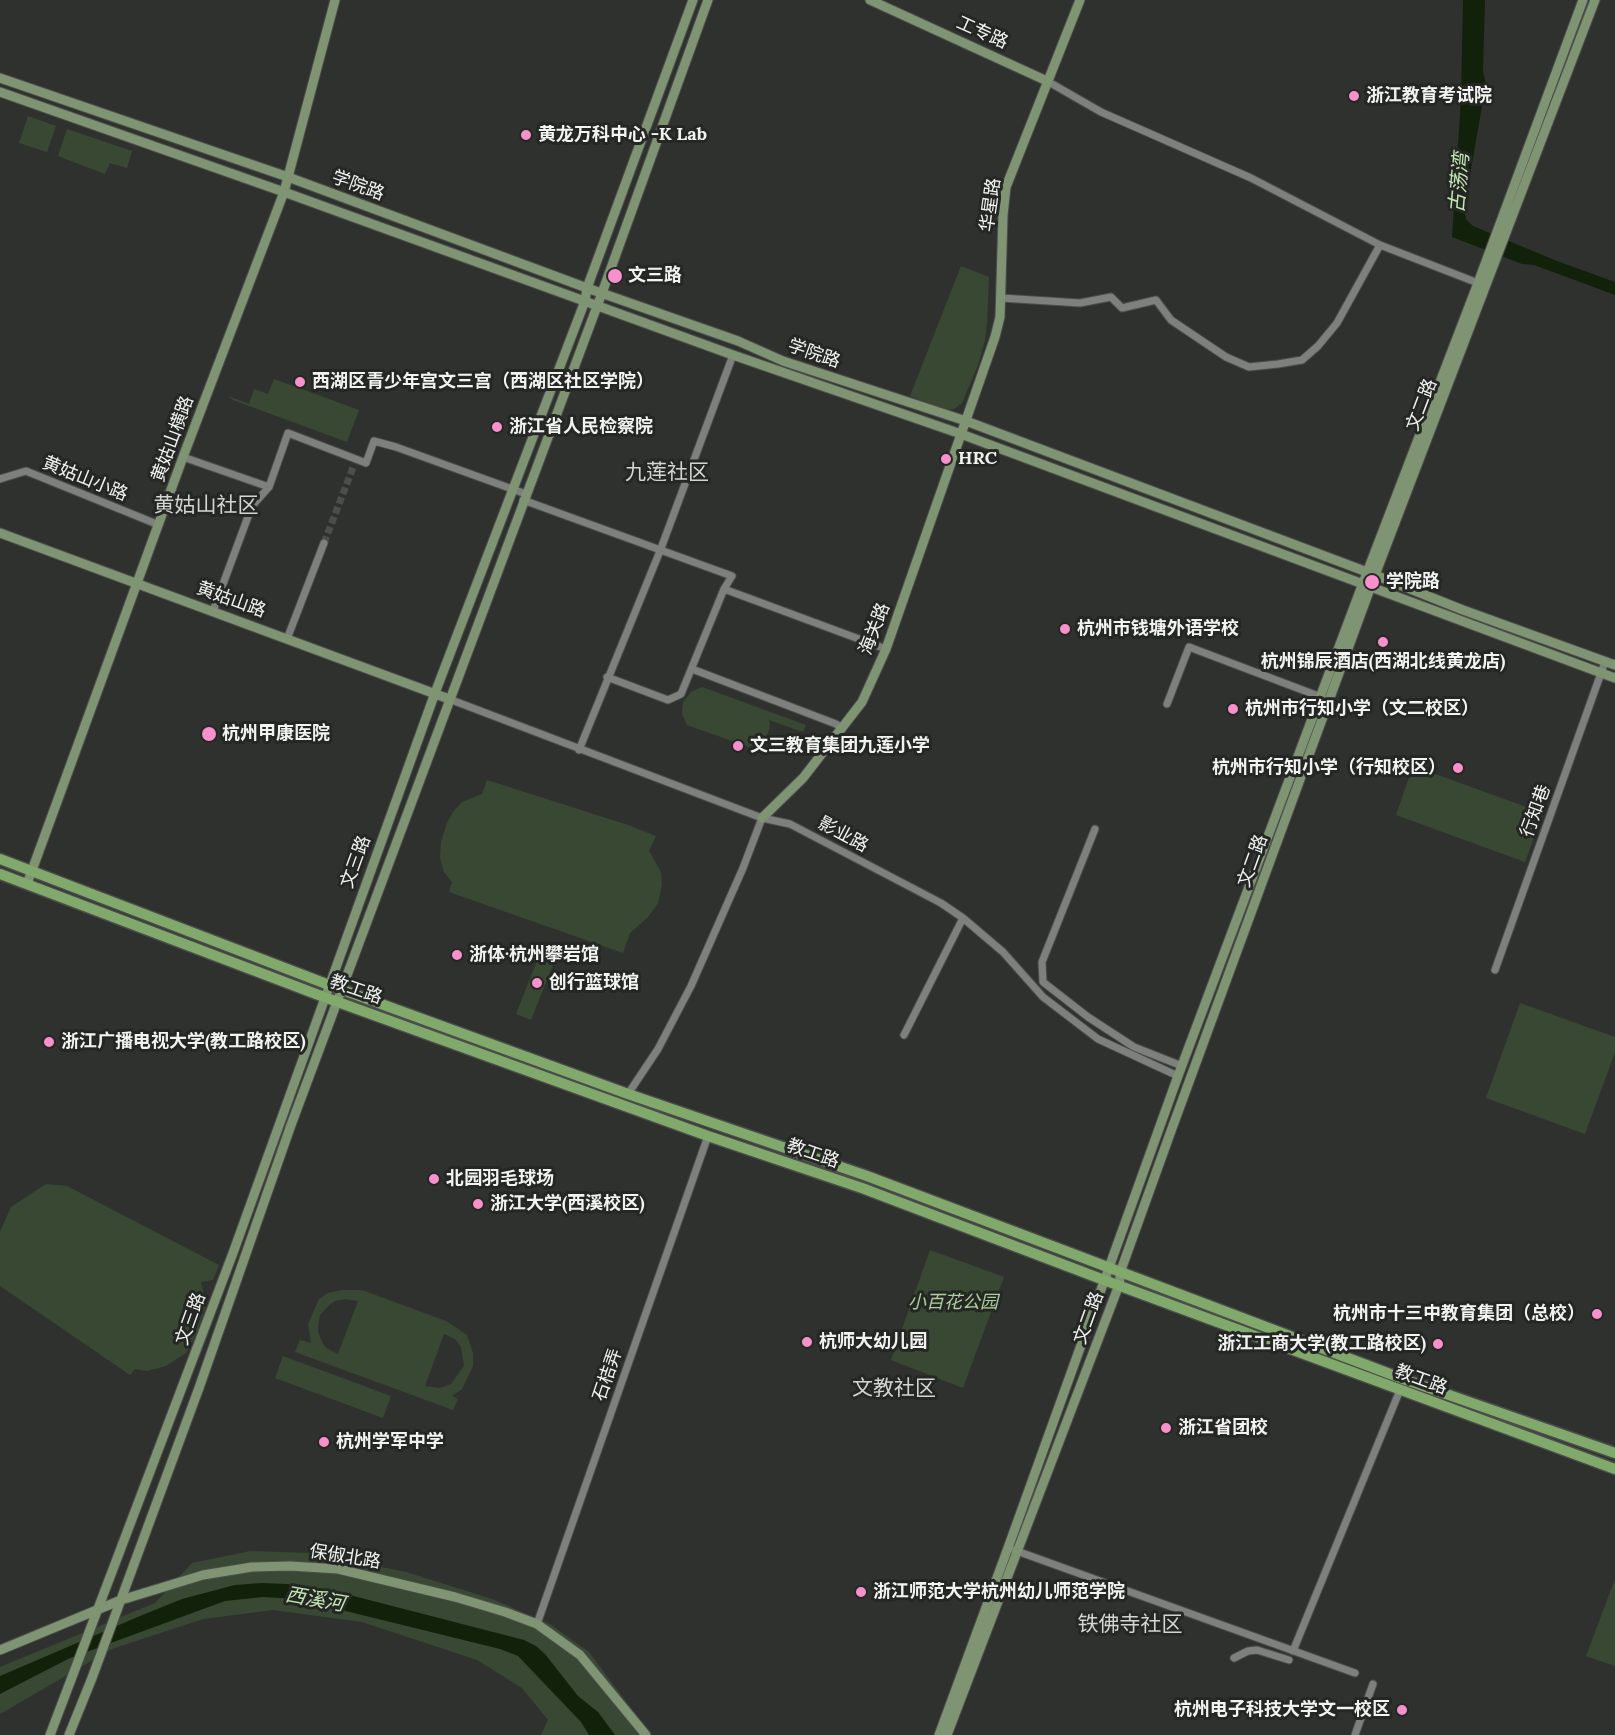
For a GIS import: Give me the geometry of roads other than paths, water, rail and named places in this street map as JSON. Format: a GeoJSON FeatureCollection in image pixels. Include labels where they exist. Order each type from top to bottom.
{"type":"FeatureCollection","features":[{"type":"Feature","properties":{"kind":"main road","name":"黄姑山横路"},"geometry":{"type":"LineString","coordinates":[[27,884],[183,457],[284,192],[335,0]]}},
{"type":"Feature","properties":{"kind":"main road","name":"文三路"},"geometry":{"type":"LineString","coordinates":[[50,1735],[100,1609],[237,1242],[435,693],[585,301],[587,288],[693,0]]}},
{"type":"Feature","properties":{"kind":"main road","name":"文三路"},"geometry":{"type":"LineString","coordinates":[[69,1735],[112,1626],[199,1388],[287,1134],[602,293],[708,0]]}},
{"type":"Feature","properties":{"kind":"main road","name":"工专路"},"geometry":{"type":"LineString","coordinates":[[870,0],[1047,81]]}},
{"type":"Feature","properties":{"kind":"main road","name":"华星路"},"geometry":{"type":"LineString","coordinates":[[966,421],[995,338],[1001,298],[1006,187],[1080,0]]}},
{"type":"Feature","properties":{"kind":"main road","name":"文二路"},"geometry":{"type":"LineString","coordinates":[[1501,234],[1583,0]]}},
{"type":"Feature","properties":{"kind":"main road","name":"文二路"},"geometry":{"type":"LineString","coordinates":[[1371,574],[1492,257],[1595,0]]}},
{"type":"Feature","properties":{"kind":"main road","name":"学院路"},"geometry":{"type":"LineString","coordinates":[[0,78],[288,177],[587,288],[738,341],[783,361],[966,421],[1615,666]]}},
{"type":"Feature","properties":{"kind":"main road","name":"学院路"},"geometry":{"type":"LineString","coordinates":[[0,92],[961,434],[1615,678]]}},
{"type":"Feature","properties":{"kind":"main road","name":"文二路"},"geometry":{"type":"LineString","coordinates":[[939,1735],[1072,1410],[1119,1285],[1121,1270],[1367,585],[1478,283],[1492,257]]}},
{"type":"Feature","properties":{"kind":"main road","name":"海关路"},"geometry":{"type":"LineString","coordinates":[[762,818],[803,778],[862,702],[886,649],[966,421]]}},
{"type":"Feature","properties":{"kind":"main road","name":"黄姑山路"},"geometry":{"type":"LineString","coordinates":[[0,533],[449,699]]}},
{"type":"Feature","properties":{"kind":"main road","name":"文二路"},"geometry":{"type":"LineString","coordinates":[[947,1735],[1013,1550],[1104,1280],[1178,1076],[1321,697],[1367,585]]}},
{"type":"Feature","properties":{"kind":"main road","name":"教工路"},"geometry":{"type":"LineString","coordinates":[[0,859],[329,985],[628,1094],[867,1176],[1121,1270],[1406,1380],[1615,1453]]}},
{"type":"Feature","properties":{"kind":"main road","name":"教工路"},"geometry":{"type":"LineString","coordinates":[[0,874],[324,997],[708,1136],[862,1188],[1615,1469]]}},
{"type":"Feature","properties":{"kind":"main road","name":"保俶北路"},"geometry":{"type":"LineString","coordinates":[[0,1650],[121,1600],[203,1575],[252,1567],[290,1566],[338,1569],[455,1597],[537,1624],[580,1655],[646,1735]]}},
{"type":"Feature","properties":{"kind":"street"},"geometry":{"type":"LineString","coordinates":[[890,10],[894,0]]}},
{"type":"Feature","properties":{"kind":"street"},"geometry":{"type":"LineString","coordinates":[[1047,81],[1101,112],[1251,178],[1380,245],[1478,283]]}},
{"type":"Feature","properties":{"kind":"street"},"geometry":{"type":"LineString","coordinates":[[1001,298],[1080,303],[1111,297],[1122,308],[1156,300],[1171,320],[1226,357],[1249,367],[1278,364],[1302,360],[1318,346],[1337,323],[1380,245]]}},
{"type":"Feature","properties":{"kind":"street"},"geometry":{"type":"LineString","coordinates":[[579,750],[660,550],[734,355]]}},
{"type":"Feature","properties":{"kind":"street"},"geometry":{"type":"LineString","coordinates":[[213,611],[252,506],[269,487],[288,433],[355,462],[366,462],[374,441],[513,489],[524,497],[732,576],[724,589],[681,694],[668,700],[607,677]]}},
{"type":"Feature","properties":{"kind":"street"},"geometry":{"type":"LineString","coordinates":[[183,457],[269,487]]}},
{"type":"Feature","properties":{"kind":"street","name":"黄姑山小路"},"geometry":{"type":"LineString","coordinates":[[0,479],[26,471],[159,525]]}},
{"type":"Feature","properties":{"kind":"street"},"geometry":{"type":"LineString","coordinates":[[287,639],[324,543]]}},
{"type":"Feature","properties":{"kind":"street"},"geometry":{"type":"LineString","coordinates":[[724,589],[886,649]]}},
{"type":"Feature","properties":{"kind":"street"},"geometry":{"type":"LineString","coordinates":[[1167,704],[1189,647],[1321,697]]}},
{"type":"Feature","properties":{"kind":"street","name":"行知巷"},"geometry":{"type":"LineString","coordinates":[[1495,970],[1605,662]]}},
{"type":"Feature","properties":{"kind":"street"},"geometry":{"type":"LineString","coordinates":[[692,669],[836,724],[842,729]]}},
{"type":"Feature","properties":{"kind":"street","name":"影业路"},"geometry":{"type":"LineString","coordinates":[[449,699],[762,818],[790,824],[942,903],[1003,952],[1043,997],[1098,1039],[1178,1076]]}},
{"type":"Feature","properties":{"kind":"street"},"geometry":{"type":"LineString","coordinates":[[628,1094],[658,1049],[691,986],[743,868],[762,818]]}},
{"type":"Feature","properties":{"kind":"street"},"geometry":{"type":"LineString","coordinates":[[1095,829],[1042,962],[1043,982],[1088,1017],[1134,1047],[1182,1066]]}},
{"type":"Feature","properties":{"kind":"street"},"geometry":{"type":"LineString","coordinates":[[904,1035],[963,918]]}},
{"type":"Feature","properties":{"kind":"street","name":"石桔弄"},"geometry":{"type":"LineString","coordinates":[[537,1624],[708,1136]]}},
{"type":"Feature","properties":{"kind":"street"},"geometry":{"type":"LineString","coordinates":[[1293,1651],[1400,1390]]}},
{"type":"Feature","properties":{"kind":"street"},"geometry":{"type":"LineString","coordinates":[[1013,1550],[1355,1673]]}},
{"type":"Feature","properties":{"kind":"street"},"geometry":{"type":"LineString","coordinates":[[1234,1658],[1248,1651],[1257,1650],[1289,1660]]}},
{"type":"Feature","properties":{"kind":"street"},"geometry":{"type":"LineString","coordinates":[[1355,1735],[1373,1684]]}},
{"type":"Feature","properties":{"kind":"water","name":"古荡湾"},"geometry":{"type":"Polygon","coordinates":[[[1463,0],[1485,0],[1483,71],[1486,84],[1464,209],[1466,219],[1473,226],[1615,282],[1615,295],[1534,265],[1522,264],[1452,237],[1461,98],[1463,0]]]}},
{"type":"Feature","properties":{"kind":"water","name":"西溪河"},"geometry":{"type":"Polygon","coordinates":[[[287,1584],[342,1593],[524,1640],[545,1654],[578,1696],[598,1712],[615,1735],[589,1735],[581,1722],[518,1656],[500,1649],[297,1599],[263,1597],[225,1601],[70,1658],[0,1694],[0,1676],[140,1616],[182,1599],[235,1585],[287,1584]]]}},
{"type":"Feature","properties":{"kind":"tunnel"},"geometry":{"type":"LineString","coordinates":[[324,543],[354,465]]}},
{"type":"Feature","properties":{"kind":"place","name":"浙江教育考试院"},"geometry":{"type":"Point","coordinates":[1354,96]}},
{"type":"Feature","properties":{"kind":"place","name":"黄龙万科中心 -K Lab"},"geometry":{"type":"Point","coordinates":[526,135]}},
{"type":"Feature","properties":{"kind":"place","name":"文三路"},"geometry":{"type":"Point","coordinates":[615,276]}},
{"type":"Feature","properties":{"kind":"place","name":"西湖区青少年宫文三宫（西湖区社区学院）"},"geometry":{"type":"Point","coordinates":[300,382]}},
{"type":"Feature","properties":{"kind":"place","name":"浙江省人民检察院"},"geometry":{"type":"Point","coordinates":[497,427]}},
{"type":"Feature","properties":{"kind":"place","name":"HRC"},"geometry":{"type":"Point","coordinates":[946,459]}},
{"type":"Feature","properties":{"kind":"place","name":"学院路"},"geometry":{"type":"Point","coordinates":[1372,582]}},
{"type":"Feature","properties":{"kind":"place","name":"杭州市钱塘外语学校"},"geometry":{"type":"Point","coordinates":[1065,629]}},
{"type":"Feature","properties":{"kind":"place","name":"杭州锦辰酒店(西湖北线黄龙店)"},"geometry":{"type":"Point","coordinates":[1383,642]}},
{"type":"Feature","properties":{"kind":"place","name":"杭州市行知小学（文二校区）"},"geometry":{"type":"Point","coordinates":[1233,709]}},
{"type":"Feature","properties":{"kind":"place","name":"杭州甲康医院"},"geometry":{"type":"Point","coordinates":[209,734]}},
{"type":"Feature","properties":{"kind":"place","name":"文三教育集团九莲小学"},"geometry":{"type":"Point","coordinates":[738,746]}},
{"type":"Feature","properties":{"kind":"place","name":"杭州市行知小学（行知校区）"},"geometry":{"type":"Point","coordinates":[1458,768]}},
{"type":"Feature","properties":{"kind":"place","name":"浙体·杭州攀岩馆"},"geometry":{"type":"Point","coordinates":[457,955]}},
{"type":"Feature","properties":{"kind":"place","name":"创行篮球馆"},"geometry":{"type":"Point","coordinates":[537,983]}},
{"type":"Feature","properties":{"kind":"place","name":"浙江广播电视大学(教工路校区)"},"geometry":{"type":"Point","coordinates":[49,1042]}},
{"type":"Feature","properties":{"kind":"place","name":"北园羽毛球场"},"geometry":{"type":"Point","coordinates":[434,1179]}},
{"type":"Feature","properties":{"kind":"place","name":"浙江大学(西溪校区)"},"geometry":{"type":"Point","coordinates":[478,1204]}},
{"type":"Feature","properties":{"kind":"place","name":"杭州市十三中教育集团（总校）"},"geometry":{"type":"Point","coordinates":[1597,1314]}},
{"type":"Feature","properties":{"kind":"place","name":"杭师大幼儿园"},"geometry":{"type":"Point","coordinates":[807,1342]}},
{"type":"Feature","properties":{"kind":"place","name":"浙江工商大学(教工路校区)"},"geometry":{"type":"Point","coordinates":[1438,1344]}},
{"type":"Feature","properties":{"kind":"place","name":"浙江省团校"},"geometry":{"type":"Point","coordinates":[1166,1428]}},
{"type":"Feature","properties":{"kind":"place","name":"杭州学军中学"},"geometry":{"type":"Point","coordinates":[324,1442]}},
{"type":"Feature","properties":{"kind":"place","name":"浙江师范大学杭州幼儿师范学院"},"geometry":{"type":"Point","coordinates":[861,1592]}},
{"type":"Feature","properties":{"kind":"place","name":"杭州电子科技大学文一校区"},"geometry":{"type":"Point","coordinates":[1402,1710]}},
{"type":"Feature","properties":{"kind":"district","name":"九莲社区"},"geometry":{"type":"Point","coordinates":[667,473]}},
{"type":"Feature","properties":{"kind":"district","name":"黄姑山社区"},"geometry":{"type":"Point","coordinates":[206,506]}},
{"type":"Feature","properties":{"kind":"district","name":"文教社区"},"geometry":{"type":"Point","coordinates":[894,1389]}},
{"type":"Feature","properties":{"kind":"district","name":"铁佛寺社区"},"geometry":{"type":"Point","coordinates":[1130,1625]}},
{"type":"Feature","properties":{"kind":"park label","name":"小百花公园"},"geometry":{"type":"Point","coordinates":[953,1303]}}]}
